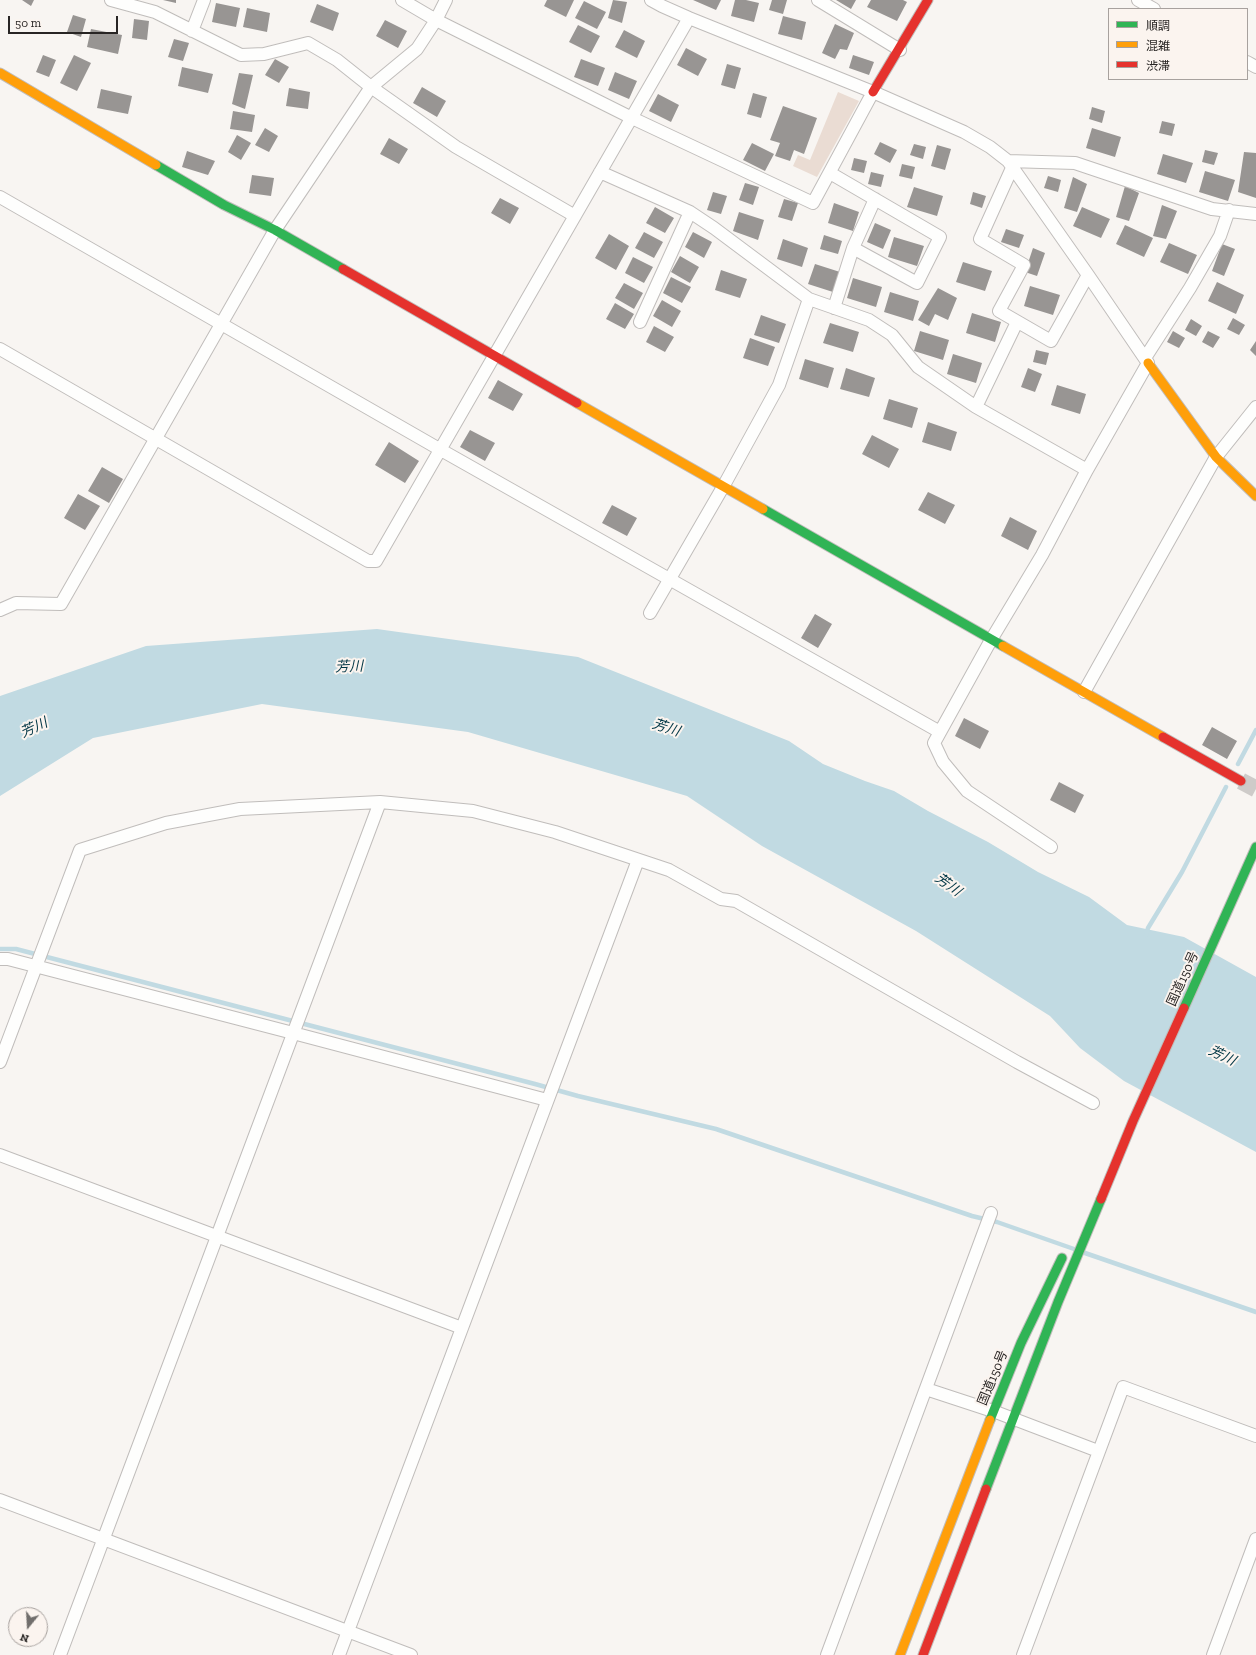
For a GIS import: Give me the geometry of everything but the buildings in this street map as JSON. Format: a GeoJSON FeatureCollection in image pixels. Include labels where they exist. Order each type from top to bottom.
{"type":"FeatureCollection","features":[{"type":"Feature","properties":{"kind":"main road"},"geometry":{"type":"LineString","coordinates":[[873,92],[900,50],[928,0]]}},
{"type":"Feature","properties":{"kind":"main road"},"geometry":{"type":"LineString","coordinates":[[0,73],[224,205],[275,230],[991,640],[1241,781]]}},
{"type":"Feature","properties":{"kind":"main road"},"geometry":{"type":"LineString","coordinates":[[1147,361],[1216,457],[1256,496]]}},
{"type":"Feature","properties":{"kind":"main road","name":"国道150号"},"geometry":{"type":"LineString","coordinates":[[923,1655],[1058,1302],[1134,1121],[1256,847]]}},
{"type":"Feature","properties":{"kind":"main road","name":"国道150号"},"geometry":{"type":"LineString","coordinates":[[1090,1200],[1134,1121]]}},
{"type":"Feature","properties":{"kind":"main road","name":"国道150号"},"geometry":{"type":"LineString","coordinates":[[900,1655],[993,1411],[1021,1344],[1067,1248]]}},
{"type":"Feature","properties":{"kind":"street"},"geometry":{"type":"LineString","coordinates":[[111,0],[155,12],[241,55],[264,54],[308,43],[337,60],[456,147],[575,216]]}},
{"type":"Feature","properties":{"kind":"street"},"geometry":{"type":"LineString","coordinates":[[192,31],[204,0]]}},
{"type":"Feature","properties":{"kind":"street"},"geometry":{"type":"LineString","coordinates":[[402,0],[436,20],[632,118],[813,203],[873,92]]}},
{"type":"Feature","properties":{"kind":"street"},"geometry":{"type":"LineString","coordinates":[[0,610],[16,603],[61,604],[275,230],[371,86],[417,49],[436,20],[446,0]]}},
{"type":"Feature","properties":{"kind":"street"},"geometry":{"type":"LineString","coordinates":[[651,0],[689,18],[873,92],[964,132],[990,148],[1010,164],[1147,361]]}},
{"type":"Feature","properties":{"kind":"street"},"geometry":{"type":"LineString","coordinates":[[818,0],[900,50]]}},
{"type":"Feature","properties":{"kind":"street"},"geometry":{"type":"LineString","coordinates":[[1138,0],[1152,8]]}},
{"type":"Feature","properties":{"kind":"street"},"geometry":{"type":"LineString","coordinates":[[0,349],[368,561],[376,562],[689,18]]}},
{"type":"Feature","properties":{"kind":"street"},"geometry":{"type":"LineString","coordinates":[[1010,164],[1075,163],[1212,209],[1256,214]]}},
{"type":"Feature","properties":{"kind":"street"},"geometry":{"type":"LineString","coordinates":[[1010,164],[980,240],[1024,265],[999,311],[1051,341],[1088,275]]}},
{"type":"Feature","properties":{"kind":"street"},"geometry":{"type":"LineString","coordinates":[[600,172],[690,212],[714,228],[809,299],[868,320],[892,335],[918,367],[976,407],[1087,470]]}},
{"type":"Feature","properties":{"kind":"street"},"geometry":{"type":"LineString","coordinates":[[830,173],[940,237],[917,284],[853,248]]}},
{"type":"Feature","properties":{"kind":"street"},"geometry":{"type":"LineString","coordinates":[[0,197],[440,450],[940,732]]}},
{"type":"Feature","properties":{"kind":"street"},"geometry":{"type":"LineString","coordinates":[[834,308],[853,248],[876,199]]}},
{"type":"Feature","properties":{"kind":"street"},"geometry":{"type":"LineString","coordinates":[[1051,847],[967,791],[943,762],[934,743],[991,640],[1042,555],[1147,361],[1220,236],[1229,210]]}},
{"type":"Feature","properties":{"kind":"street"},"geometry":{"type":"LineString","coordinates":[[640,322],[690,212]]}},
{"type":"Feature","properties":{"kind":"street"},"geometry":{"type":"LineString","coordinates":[[650,613],[723,487],[779,385],[809,299]]}},
{"type":"Feature","properties":{"kind":"street"},"geometry":{"type":"LineString","coordinates":[[976,407],[1017,322]]}},
{"type":"Feature","properties":{"kind":"street"},"geometry":{"type":"LineString","coordinates":[[1084,692],[1216,457],[1256,407]]}},
{"type":"Feature","properties":{"kind":"street"},"geometry":{"type":"LineString","coordinates":[[60,1655],[380,802]]}},
{"type":"Feature","properties":{"kind":"street"},"geometry":{"type":"LineString","coordinates":[[0,1062],[80,850],[166,823],[240,809],[380,802],[473,811],[556,832],[669,870],[721,899],[736,901],[1010,1058],[1093,1103]]}},
{"type":"Feature","properties":{"kind":"street"},"geometry":{"type":"LineString","coordinates":[[339,1655],[638,860]]}},
{"type":"Feature","properties":{"kind":"street"},"geometry":{"type":"LineString","coordinates":[[0,959],[8,959],[36,966],[547,1099]]}},
{"type":"Feature","properties":{"kind":"street"},"geometry":{"type":"LineString","coordinates":[[0,1155],[462,1328]]}},
{"type":"Feature","properties":{"kind":"street"},"geometry":{"type":"LineString","coordinates":[[827,1655],[991,1214]]}},
{"type":"Feature","properties":{"kind":"street"},"geometry":{"type":"LineString","coordinates":[[1023,1655],[1123,1387],[1256,1436]]}},
{"type":"Feature","properties":{"kind":"street"},"geometry":{"type":"LineString","coordinates":[[926,1389],[993,1411],[1013,1420],[1098,1451]]}},
{"type":"Feature","properties":{"kind":"street"},"geometry":{"type":"LineString","coordinates":[[0,1500],[411,1655]]}},
{"type":"Feature","properties":{"kind":"street"},"geometry":{"type":"LineString","coordinates":[[1213,1655],[1256,1538]]}},
{"type":"Feature","properties":{"kind":"shaded area"},"geometry":{"type":"Polygon","coordinates":[[[838,92],[859,101],[817,177],[793,166],[798,155],[810,160],[838,92]]]}},
{"type":"Feature","properties":{"kind":"water","name":"芳川"},"geometry":{"type":"Polygon","coordinates":[[[377,629],[578,657],[789,741],[823,764],[894,791],[928,811],[988,842],[1038,872],[1089,897],[1127,925],[1184,937],[1256,977],[1256,1152],[1124,1081],[1080,1048],[1050,1016],[916,931],[762,846],[687,796],[468,732],[262,704],[93,738],[0,796],[0,696],[146,646],[377,629]]]}},
{"type":"Feature","properties":{"kind":"waterway"},"geometry":{"type":"LineString","coordinates":[[1238,764],[1256,730]]}},
{"type":"Feature","properties":{"kind":"waterway"},"geometry":{"type":"LineString","coordinates":[[1146,935],[1148,928],[1182,872],[1226,787]]}},
{"type":"Feature","properties":{"kind":"waterway"},"geometry":{"type":"LineString","coordinates":[[0,949],[16,949],[578,1096],[716,1129],[1074,1249]]}},
{"type":"Feature","properties":{"kind":"waterway"},"geometry":{"type":"LineString","coordinates":[[1085,1253],[1256,1312]]}},
{"type":"Feature","properties":{"kind":"tunnel"},"geometry":{"type":"LineString","coordinates":[[1241,781],[1256,789]]}},
{"type":"Feature","properties":{"kind":"traffic: fast"},"geometry":{"type":"LineString","coordinates":[[156,165],[224,205],[275,230],[343,269]]}},
{"type":"Feature","properties":{"kind":"traffic: fast"},"geometry":{"type":"LineString","coordinates":[[763,509],[1003,646]]}},
{"type":"Feature","properties":{"kind":"traffic: fast"},"geometry":{"type":"LineString","coordinates":[[1184,1008],[1256,847]]}},
{"type":"Feature","properties":{"kind":"traffic: fast"},"geometry":{"type":"LineString","coordinates":[[986,1489],[1058,1302],[1101,1199]]}},
{"type":"Feature","properties":{"kind":"traffic: fast"},"geometry":{"type":"LineString","coordinates":[[990,1420],[1021,1343],[1062,1258]]}},
{"type":"Feature","properties":{"kind":"traffic: slow"},"geometry":{"type":"LineString","coordinates":[[0,73],[156,165]]}},
{"type":"Feature","properties":{"kind":"traffic: slow"},"geometry":{"type":"LineString","coordinates":[[1148,363],[1216,457],[1256,496]]}},
{"type":"Feature","properties":{"kind":"traffic: slow"},"geometry":{"type":"LineString","coordinates":[[577,403],[763,509]]}},
{"type":"Feature","properties":{"kind":"traffic: slow"},"geometry":{"type":"LineString","coordinates":[[1003,646],[1163,737]]}},
{"type":"Feature","properties":{"kind":"traffic: slow"},"geometry":{"type":"LineString","coordinates":[[900,1655],[990,1420]]}},
{"type":"Feature","properties":{"kind":"traffic: jam"},"geometry":{"type":"LineString","coordinates":[[873,92],[928,0]]}},
{"type":"Feature","properties":{"kind":"traffic: jam"},"geometry":{"type":"LineString","coordinates":[[343,269],[577,403]]}},
{"type":"Feature","properties":{"kind":"traffic: jam"},"geometry":{"type":"LineString","coordinates":[[1163,737],[1241,781]]}},
{"type":"Feature","properties":{"kind":"traffic: jam"},"geometry":{"type":"LineString","coordinates":[[1101,1199],[1133,1121],[1184,1008]]}},
{"type":"Feature","properties":{"kind":"traffic: jam"},"geometry":{"type":"LineString","coordinates":[[923,1655],[986,1489]]}}]}
